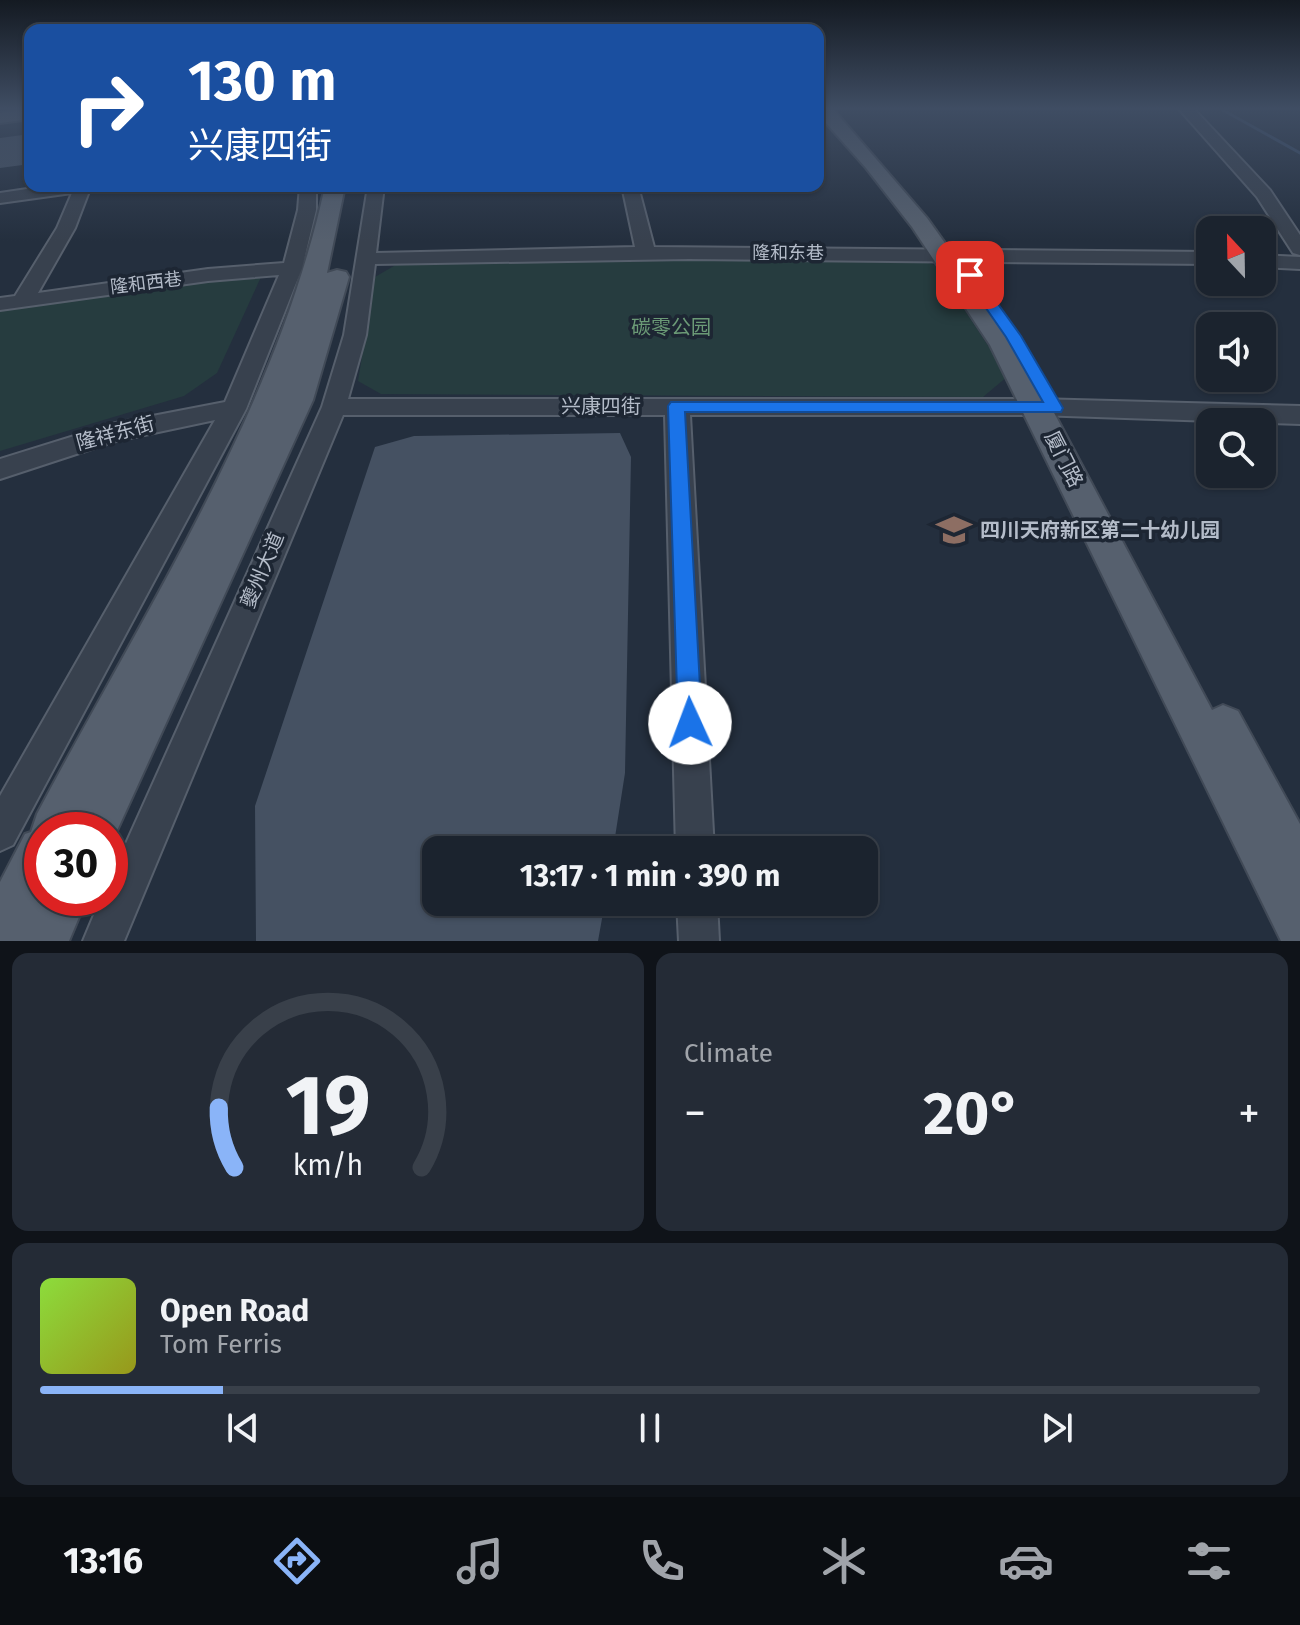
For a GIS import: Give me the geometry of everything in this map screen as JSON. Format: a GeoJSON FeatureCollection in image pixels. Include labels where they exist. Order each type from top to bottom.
{"type":"FeatureCollection","features":[{"type":"Feature","properties":{"kind":"main road","name":"厦门路"},"geometry":{"type":"LineString","coordinates":[[864,153],[947,254]]}},
{"type":"Feature","properties":{"kind":"main road","name":"厦门路"},"geometry":{"type":"LineString","coordinates":[[873,153],[947,254],[1046,407],[1300,872]]}},
{"type":"Feature","properties":{"kind":"main road"},"geometry":{"type":"LineString","coordinates":[[62,812],[255,436],[291,354],[320,264],[334,192]]}},
{"type":"Feature","properties":{"kind":"main road","name":"夔州大道"},"geometry":{"type":"LineString","coordinates":[[103,812],[298,400],[319,342],[341,262],[353,192]]}},
{"type":"Feature","properties":{"kind":"main road","name":"厦门路"},"geometry":{"type":"LineString","coordinates":[[1046,407],[1300,926]]}},
{"type":"Feature","properties":{"kind":"main road"},"geometry":{"type":"LineString","coordinates":[[0,933],[24,886]]}},
{"type":"Feature","properties":{"kind":"main road"},"geometry":{"type":"LineString","coordinates":[[43,941],[55,916]]}},
{"type":"Feature","properties":{"kind":"street"},"geometry":{"type":"LineString","coordinates":[[1226,153],[1264,194],[1300,249]]}},
{"type":"Feature","properties":{"kind":"street"},"geometry":{"type":"LineString","coordinates":[[0,198],[42,192]]}},
{"type":"Feature","properties":{"kind":"street"},"geometry":{"type":"LineString","coordinates":[[23,300],[66,228],[81,192]]}},
{"type":"Feature","properties":{"kind":"street"},"geometry":{"type":"LineString","coordinates":[[0,832],[234,409],[292,268],[307,210],[308,192]]}},
{"type":"Feature","properties":{"kind":"street","name":"夔州大道"},"geometry":{"type":"LineString","coordinates":[[103,941],[334,407],[355,335],[375,192]]}},
{"type":"Feature","properties":{"kind":"street"},"geometry":{"type":"LineString","coordinates":[[631,192],[646,253]]}},
{"type":"Feature","properties":{"kind":"street","name":"隆和东巷"},"geometry":{"type":"LineString","coordinates":[[365,259],[481,253],[1196,258]]}},
{"type":"Feature","properties":{"kind":"street"},"geometry":{"type":"LineString","coordinates":[[1276,262],[1300,263]]}},
{"type":"Feature","properties":{"kind":"street","name":"隆和西巷"},"geometry":{"type":"LineString","coordinates":[[0,304],[208,275],[292,268]]}},
{"type":"Feature","properties":{"kind":"street"},"geometry":{"type":"LineString","coordinates":[[677,406],[694,836]]}},
{"type":"Feature","properties":{"kind":"street","name":"兴康四街"},"geometry":{"type":"LineString","coordinates":[[334,407],[1046,407],[1300,415]]}},
{"type":"Feature","properties":{"kind":"street","name":"隆祥东街"},"geometry":{"type":"LineString","coordinates":[[0,469],[98,436],[173,418],[234,409]]}},
{"type":"Feature","properties":{"kind":"street"},"geometry":{"type":"LineString","coordinates":[[698,916],[699,941]]}},
{"type":"Feature","properties":{"kind":"green space","name":"碳零公园"},"geometry":{"type":"Polygon","coordinates":[[[912,258],[935,265],[1008,376],[983,397],[381,394],[358,381],[375,277],[399,263],[912,258]]]}},
{"type":"Feature","properties":{"kind":"green space"},"geometry":{"type":"Polygon","coordinates":[[[261,277],[217,373],[184,396],[0,451],[0,310],[156,287],[261,277]]]}},
{"type":"Feature","properties":{"kind":"building"},"geometry":{"type":"Polygon","coordinates":[[[0,153],[24,153],[24,165],[0,168],[0,153]]]}},
{"type":"Feature","properties":{"kind":"building"},"geometry":{"type":"Polygon","coordinates":[[[620,433],[631,457],[625,773],[615,836],[422,836],[422,916],[602,916],[598,941],[256,941],[255,806],[375,447],[414,436],[620,433]]]}},
{"type":"Feature","properties":{"kind":"place","name":"四川天府新区第二十幼儿园"},"geometry":{"type":"Point","coordinates":[954,530]}},
{"type":"Feature","properties":{"kind":"route"},"geometry":{"type":"LineString","coordinates":[[690,723],[677,406],[1055,408],[1013,336],[970,275]]}}]}
